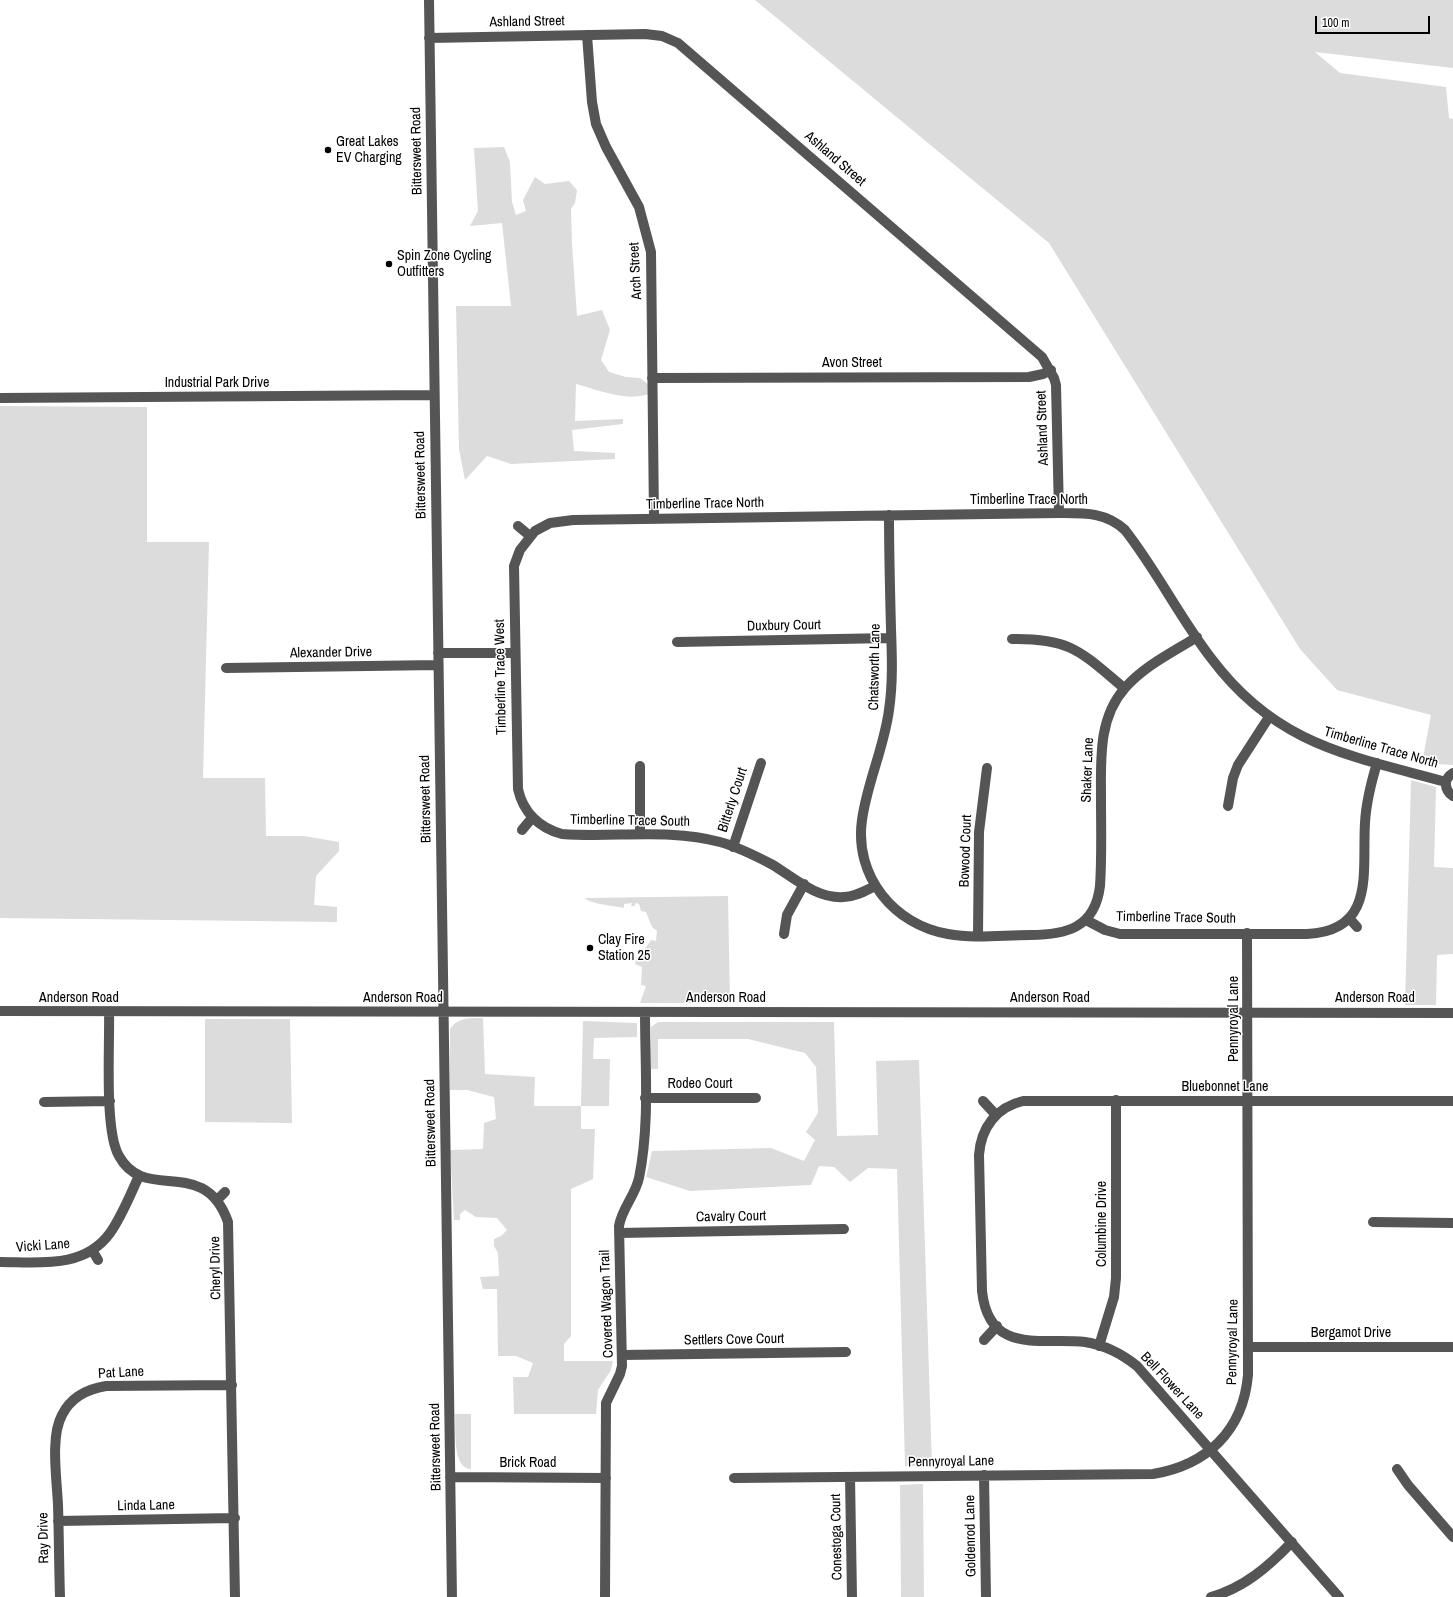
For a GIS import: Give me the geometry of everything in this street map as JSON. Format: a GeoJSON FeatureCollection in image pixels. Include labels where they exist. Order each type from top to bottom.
{"type":"FeatureCollection","features":[{"type":"Feature","properties":{"kind":"street","name":"Bittersweet Road"},"geometry":{"type":"LineString","coordinates":[[429,0],[452,1597]]}},
{"type":"Feature","properties":{"kind":"street","name":"Arch Street"},"geometry":{"type":"LineString","coordinates":[[587,35],[592,102],[596,124],[606,147],[639,207],[649,240],[652,287],[654,518]]}},
{"type":"Feature","properties":{"kind":"street","name":"Ashland Street"},"geometry":{"type":"LineString","coordinates":[[430,38],[654,35],[671,39],[678,43],[1032,347],[1051,370],[1057,394],[1059,513]]}},
{"type":"Feature","properties":{"kind":"street","name":"Avon Street"},"geometry":{"type":"LineString","coordinates":[[652,378],[1029,377],[1043,374],[1051,370]]}},
{"type":"Feature","properties":{"kind":"street","name":"Industrial Park Drive"},"geometry":{"type":"LineString","coordinates":[[0,398],[434,395]]}},
{"type":"Feature","properties":{"kind":"street","name":"Timberline Trace North"},"geometry":{"type":"LineString","coordinates":[[530,536],[544,526],[559,520],[1059,513],[1100,515],[1109,518],[1122,527],[1210,657],[1232,684],[1269,717],[1315,744],[1376,763],[1446,782]]}},
{"type":"Feature","properties":{"kind":"street","name":"Chatsworth Lane"},"geometry":{"type":"LineString","coordinates":[[875,886],[866,866],[863,854],[861,829],[863,812],[885,735],[892,688],[889,515]]}},
{"type":"Feature","properties":{"kind":"street"},"geometry":{"type":"LineString","coordinates":[[518,526],[530,536]]}},
{"type":"Feature","properties":{"kind":"street","name":"Timberline Trace West"},"geometry":{"type":"LineString","coordinates":[[530,536],[520,550],[514,566],[518,789],[525,809],[532,818]]}},
{"type":"Feature","properties":{"kind":"street","name":"Shaker Lane"},"geometry":{"type":"LineString","coordinates":[[1086,920],[1096,901],[1100,886],[1101,758],[1104,732],[1110,712],[1124,688],[1149,667],[1197,637]]}},
{"type":"Feature","properties":{"kind":"street","name":"Duxbury Court"},"geometry":{"type":"LineString","coordinates":[[677,642],[891,638]]}},
{"type":"Feature","properties":{"kind":"street"},"geometry":{"type":"LineString","coordinates":[[1012,639],[1051,640],[1069,646],[1087,657],[1124,688]]}},
{"type":"Feature","properties":{"kind":"street"},"geometry":{"type":"LineString","coordinates":[[438,653],[515,653]]}},
{"type":"Feature","properties":{"kind":"street","name":"Alexander Drive"},"geometry":{"type":"LineString","coordinates":[[226,668],[438,665]]}},
{"type":"Feature","properties":{"kind":"street"},"geometry":{"type":"LineString","coordinates":[[1228,806],[1232,778],[1238,765],[1269,717]]}},
{"type":"Feature","properties":{"kind":"street","name":"Bitterly Court"},"geometry":{"type":"LineString","coordinates":[[733,847],[761,763]]}},
{"type":"Feature","properties":{"kind":"street"},"geometry":{"type":"LineString","coordinates":[[1357,927],[1352,915],[1359,904],[1364,886],[1366,813],[1376,763]]}},
{"type":"Feature","properties":{"kind":"street"},"geometry":{"type":"LineString","coordinates":[[640,766],[640,834]]}},
{"type":"Feature","properties":{"kind":"street","name":"Bowood Court"},"geometry":{"type":"LineString","coordinates":[[978,935],[979,832],[987,768]]}},
{"type":"Feature","properties":{"kind":"street","name":"Timberline Trace North"},"geometry":{"type":"LineString","coordinates":[[1453,773],[1446,782],[1447,790],[1453,796]]}},
{"type":"Feature","properties":{"kind":"street"},"geometry":{"type":"LineString","coordinates":[[522,830],[532,818]]}},
{"type":"Feature","properties":{"kind":"street","name":"Timberline Trace South"},"geometry":{"type":"LineString","coordinates":[[532,818],[546,828],[562,834],[663,834],[697,837],[733,847],[772,865],[821,894],[838,897],[856,895],[875,886]]}},
{"type":"Feature","properties":{"kind":"street"},"geometry":{"type":"LineString","coordinates":[[784,934],[787,915],[804,884]]}},
{"type":"Feature","properties":{"kind":"street"},"geometry":{"type":"LineString","coordinates":[[875,886],[896,911],[914,923],[940,933],[978,935],[1055,935],[1068,932],[1086,920]]}},
{"type":"Feature","properties":{"kind":"street","name":"Timberline Trace South"},"geometry":{"type":"LineString","coordinates":[[1086,920],[1105,930],[1120,934],[1316,933],[1338,927],[1352,915]]}},
{"type":"Feature","properties":{"kind":"street","name":"Pennyroyal Lane"},"geometry":{"type":"LineString","coordinates":[[734,1478],[1152,1474],[1167,1472],[1186,1465],[1212,1450],[1234,1422],[1242,1404],[1248,1380],[1248,933]]}},
{"type":"Feature","properties":{"kind":"street","name":"Anderson Road"},"geometry":{"type":"LineString","coordinates":[[0,1011],[1453,1013]]}},
{"type":"Feature","properties":{"kind":"street","name":"Cheryl Drive"},"geometry":{"type":"LineString","coordinates":[[109,1012],[111,1134],[116,1152],[124,1163],[139,1176],[160,1181],[189,1183],[205,1190],[217,1200],[225,1213],[230,1231],[235,1597]]}},
{"type":"Feature","properties":{"kind":"street","name":"Covered Wagon Trail"},"geometry":{"type":"LineString","coordinates":[[605,1597],[606,1403],[620,1374],[622,1355],[619,1233],[622,1213],[633,1194],[638,1179],[645,1140],[645,1012]]}},
{"type":"Feature","properties":{"kind":"street","name":"Rodeo Court"},"geometry":{"type":"LineString","coordinates":[[645,1098],[756,1098]]}},
{"type":"Feature","properties":{"kind":"street","name":"Columbine Drive"},"geometry":{"type":"LineString","coordinates":[[1099,1346],[1114,1297],[1116,1278],[1116,1100]]}},
{"type":"Feature","properties":{"kind":"street"},"geometry":{"type":"LineString","coordinates":[[44,1102],[110,1101]]}},
{"type":"Feature","properties":{"kind":"street"},"geometry":{"type":"LineString","coordinates":[[983,1101],[997,1113]]}},
{"type":"Feature","properties":{"kind":"street","name":"Bluebonnet Lane"},"geometry":{"type":"LineString","coordinates":[[997,1113],[1015,1103],[1023,1101],[1453,1101]]}},
{"type":"Feature","properties":{"kind":"street","name":"Bell Flower Lane"},"geometry":{"type":"LineString","coordinates":[[997,1113],[984,1132],[979,1155],[982,1291],[985,1308],[997,1326],[1011,1337],[1023,1341],[1086,1342],[1119,1353],[1137,1366],[1340,1597]]}},
{"type":"Feature","properties":{"kind":"street","name":"Vicki Lane"},"geometry":{"type":"LineString","coordinates":[[0,1262],[64,1261],[81,1256],[92,1250],[111,1232],[139,1176]]}},
{"type":"Feature","properties":{"kind":"street"},"geometry":{"type":"LineString","coordinates":[[217,1200],[225,1192]]}},
{"type":"Feature","properties":{"kind":"street"},"geometry":{"type":"LineString","coordinates":[[1373,1222],[1453,1223]]}},
{"type":"Feature","properties":{"kind":"street","name":"Cavalry Court"},"geometry":{"type":"LineString","coordinates":[[619,1233],[844,1229]]}},
{"type":"Feature","properties":{"kind":"street"},"geometry":{"type":"LineString","coordinates":[[92,1250],[98,1260]]}},
{"type":"Feature","properties":{"kind":"street"},"geometry":{"type":"LineString","coordinates":[[984,1340],[997,1326]]}},
{"type":"Feature","properties":{"kind":"street","name":"Bergamot Drive"},"geometry":{"type":"LineString","coordinates":[[1248,1346],[1453,1347]]}},
{"type":"Feature","properties":{"kind":"street","name":"Settlers Cove Court"},"geometry":{"type":"LineString","coordinates":[[622,1355],[846,1352]]}},
{"type":"Feature","properties":{"kind":"street","name":"Pat Lane"},"geometry":{"type":"LineString","coordinates":[[57,1479],[56,1443],[58,1426],[65,1409],[80,1394],[106,1386],[232,1385]]}},
{"type":"Feature","properties":{"kind":"street"},"geometry":{"type":"LineString","coordinates":[[1397,1469],[1408,1485],[1453,1537]]}},
{"type":"Feature","properties":{"kind":"street","name":"Goldenrod Lane"},"geometry":{"type":"LineString","coordinates":[[984,1475],[986,1597]]}},
{"type":"Feature","properties":{"kind":"street","name":"Brick Road"},"geometry":{"type":"LineString","coordinates":[[450,1477],[606,1478]]}},
{"type":"Feature","properties":{"kind":"street","name":"Conestoga Court"},"geometry":{"type":"LineString","coordinates":[[850,1477],[852,1597]]}},
{"type":"Feature","properties":{"kind":"street","name":"Ray Drive"},"geometry":{"type":"LineString","coordinates":[[57,1479],[60,1597]]}},
{"type":"Feature","properties":{"kind":"street","name":"Linda Lane"},"geometry":{"type":"LineString","coordinates":[[58,1521],[235,1518]]}},
{"type":"Feature","properties":{"kind":"street"},"geometry":{"type":"LineString","coordinates":[[1211,1597],[1222,1594],[1246,1583],[1272,1562],[1292,1542]]}},
{"type":"Feature","properties":{"kind":"shaded area"},"geometry":{"type":"Polygon","coordinates":[[[755,0],[1453,0],[1453,68],[1315,52],[1340,73],[1446,87],[1449,118],[1453,119],[1453,765],[1422,763],[1431,715],[1337,690],[1300,649],[1049,243],[755,0]]]}},
{"type":"Feature","properties":{"kind":"shaded area"},"geometry":{"type":"Polygon","coordinates":[[[504,147],[510,162],[512,202],[516,215],[526,211],[523,200],[535,177],[545,184],[569,181],[577,190],[575,203],[571,209],[577,316],[602,310],[610,330],[601,360],[609,372],[626,377],[640,378],[649,385],[649,394],[631,397],[621,396],[576,384],[575,421],[623,419],[623,424],[572,430],[574,451],[615,453],[615,459],[511,464],[487,456],[465,480],[459,449],[456,306],[511,306],[502,223],[470,226],[478,211],[474,148],[504,147]]]}},
{"type":"Feature","properties":{"kind":"shaded area"},"geometry":{"type":"Polygon","coordinates":[[[0,406],[147,407],[147,542],[209,542],[203,778],[265,778],[266,836],[304,836],[339,842],[339,851],[316,876],[314,905],[337,907],[337,922],[0,918],[0,406]]]}},
{"type":"Feature","properties":{"kind":"shaded area"},"geometry":{"type":"Polygon","coordinates":[[[1411,780],[1436,787],[1434,867],[1453,868],[1453,954],[1437,955],[1436,1005],[1405,1005],[1411,780]]]}},
{"type":"Feature","properties":{"kind":"shaded area"},"geometry":{"type":"Polygon","coordinates":[[[728,896],[730,1003],[640,1003],[646,986],[641,985],[642,967],[635,964],[651,940],[656,941],[657,931],[652,927],[646,912],[641,911],[639,904],[636,903],[634,906],[631,906],[632,903],[624,904],[624,908],[592,902],[585,898],[728,896]]]}},
{"type":"Feature","properties":{"kind":"shaded area"},"geometry":{"type":"Polygon","coordinates":[[[469,1018],[483,1018],[485,1074],[535,1077],[534,1106],[581,1106],[581,1129],[595,1129],[593,1179],[571,1189],[571,1336],[564,1344],[564,1361],[613,1361],[611,1370],[598,1390],[596,1414],[514,1414],[513,1377],[528,1377],[533,1363],[516,1356],[498,1356],[497,1289],[483,1289],[480,1277],[499,1276],[498,1253],[494,1246],[494,1239],[501,1236],[507,1230],[497,1218],[476,1217],[465,1210],[460,1214],[460,1220],[454,1220],[450,1150],[483,1149],[484,1123],[496,1119],[494,1097],[467,1090],[450,1090],[450,1029],[461,1020],[469,1018]]]}},
{"type":"Feature","properties":{"kind":"shaded area"},"geometry":{"type":"Polygon","coordinates":[[[205,1019],[290,1019],[292,1123],[205,1122],[205,1019]]]}},
{"type":"Feature","properties":{"kind":"shaded area"},"geometry":{"type":"Polygon","coordinates":[[[583,1021],[637,1023],[637,1037],[594,1038],[593,1059],[610,1059],[609,1106],[581,1106],[583,1021]]]}},
{"type":"Feature","properties":{"kind":"shaded area"},"geometry":{"type":"Polygon","coordinates":[[[658,1022],[834,1022],[837,1136],[878,1135],[876,1061],[919,1060],[932,1466],[905,1466],[897,1169],[868,1168],[850,1182],[834,1167],[819,1166],[811,1185],[690,1191],[646,1177],[652,1151],[771,1148],[804,1161],[815,1140],[806,1132],[818,1113],[816,1067],[805,1053],[748,1039],[658,1039],[658,1069],[651,1069],[651,1027],[658,1022]]]}},
{"type":"Feature","properties":{"kind":"shaded area"},"geometry":{"type":"Polygon","coordinates":[[[455,1414],[471,1414],[471,1469],[465,1467],[458,1455],[455,1438],[455,1414]]]}},
{"type":"Feature","properties":{"kind":"shaded area"},"geometry":{"type":"Polygon","coordinates":[[[923,1484],[924,1597],[901,1597],[900,1485],[923,1484]]]}},
{"type":"Feature","properties":{"kind":"place","name":"Great Lakes EV Charging"},"geometry":{"type":"Point","coordinates":[328,150]}},
{"type":"Feature","properties":{"kind":"place","name":"Spin Zone Cycling Outfitters"},"geometry":{"type":"Point","coordinates":[389,264]}},
{"type":"Feature","properties":{"kind":"place","name":"Clay Fire Station 25"},"geometry":{"type":"Point","coordinates":[590,948]}}]}
